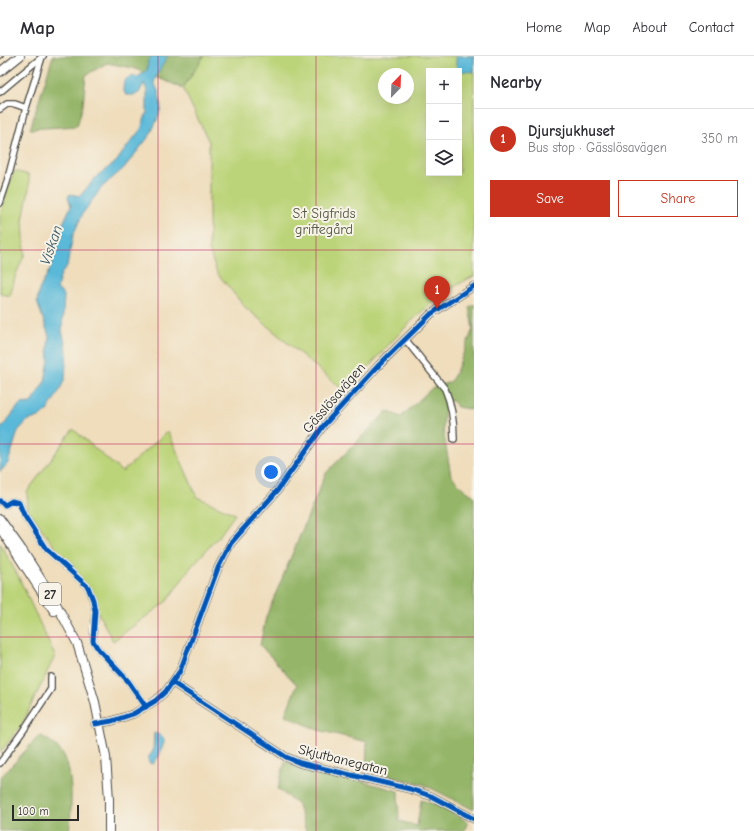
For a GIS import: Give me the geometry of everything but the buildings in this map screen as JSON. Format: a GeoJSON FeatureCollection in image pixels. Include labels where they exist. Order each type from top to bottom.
{"type":"FeatureCollection","features":[{"type":"Feature","properties":{"kind":"main road"},"geometry":{"type":"LineString","coordinates":[[0,72],[20,56]]}},
{"type":"Feature","properties":{"kind":"main road","name":"27"},"geometry":{"type":"LineString","coordinates":[[0,519],[53,598],[76,643],[95,702],[105,784],[104,831]]}},
{"type":"Feature","properties":{"kind":"main road","name":"27"},"geometry":{"type":"LineString","coordinates":[[0,528],[50,604],[74,649],[98,724],[108,775],[109,831]]}},
{"type":"Feature","properties":{"kind":"street"},"geometry":{"type":"LineString","coordinates":[[0,92],[43,56]]}},
{"type":"Feature","properties":{"kind":"street"},"geometry":{"type":"LineString","coordinates":[[0,203],[7,182],[26,108],[43,56]]}},
{"type":"Feature","properties":{"kind":"street"},"geometry":{"type":"LineString","coordinates":[[0,109],[7,104],[26,108]]}},
{"type":"Feature","properties":{"kind":"street","name":"Gässlösavägen"},"geometry":{"type":"LineString","coordinates":[[98,724],[133,714],[146,707],[166,691],[173,683],[181,668],[218,568],[226,551],[237,536],[278,491],[324,425],[405,339],[437,309],[474,286]]}},
{"type":"Feature","properties":{"kind":"street"},"geometry":{"type":"LineString","coordinates":[[405,339],[445,390],[449,398],[453,418],[454,439]]}},
{"type":"Feature","properties":{"kind":"street"},"geometry":{"type":"LineString","coordinates":[[0,501],[5,505],[12,501],[19,503],[24,515],[46,550],[88,587],[95,611],[93,641],[98,649],[128,681],[146,707]]}},
{"type":"Feature","properties":{"kind":"street"},"geometry":{"type":"LineString","coordinates":[[0,763],[51,689],[51,677]]}},
{"type":"Feature","properties":{"kind":"street","name":"Skjutbanegatan"},"geometry":{"type":"LineString","coordinates":[[173,683],[286,757],[300,763],[410,789],[432,796],[474,819]]}},
{"type":"Feature","properties":{"kind":"green space"},"geometry":{"type":"Polygon","coordinates":[[[53,56],[204,56],[183,88],[133,68],[107,63],[86,75],[83,105],[77,126],[30,129],[53,56]]]}},
{"type":"Feature","properties":{"kind":"green space","name":"S:t Sigfrids griftegård"},"geometry":{"type":"Polygon","coordinates":[[[204,56],[474,56],[474,276],[438,298],[391,342],[348,390],[342,389],[245,307],[217,273],[209,250],[209,142],[183,88],[204,56]]]}},
{"type":"Feature","properties":{"kind":"green space"},"geometry":{"type":"Polygon","coordinates":[[[14,171],[29,175],[29,189],[23,220],[25,254],[16,274],[10,296],[0,293],[0,213],[14,171]]]}},
{"type":"Feature","properties":{"kind":"green space"},"geometry":{"type":"Polygon","coordinates":[[[474,304],[474,410],[457,407],[453,401],[447,401],[445,405],[443,429],[451,476],[465,490],[474,496],[474,808],[472,809],[423,784],[366,770],[367,742],[318,730],[285,715],[297,685],[260,645],[266,617],[326,473],[387,411],[401,417],[432,388],[450,382],[456,372],[473,329],[469,307],[474,304]]]}},
{"type":"Feature","properties":{"kind":"green space"},"geometry":{"type":"Polygon","coordinates":[[[73,429],[122,472],[168,431],[197,497],[235,514],[220,535],[191,567],[167,601],[113,641],[84,587],[28,510],[27,492],[73,429]]]}},
{"type":"Feature","properties":{"kind":"green space"},"geometry":{"type":"Polygon","coordinates":[[[0,543],[19,578],[55,656],[22,724],[0,753],[0,543]]]}},
{"type":"Feature","properties":{"kind":"green space"},"geometry":{"type":"Polygon","coordinates":[[[40,735],[53,744],[65,756],[71,789],[69,831],[0,831],[0,778],[40,735]]]}},
{"type":"Feature","properties":{"kind":"green space"},"geometry":{"type":"Polygon","coordinates":[[[285,761],[309,771],[365,782],[398,791],[399,821],[417,826],[421,800],[443,807],[468,822],[464,831],[306,831],[298,805],[278,789],[285,761]]]}},
{"type":"Feature","properties":{"kind":"water"},"geometry":{"type":"Polygon","coordinates":[[[152,56],[168,56],[154,82],[159,93],[161,108],[157,120],[150,135],[124,168],[102,187],[83,213],[73,235],[67,266],[61,274],[57,287],[58,290],[64,295],[62,331],[67,351],[65,378],[60,390],[47,411],[39,417],[27,421],[18,431],[8,463],[0,472],[0,430],[20,404],[31,403],[45,381],[49,360],[49,336],[37,302],[39,290],[52,265],[59,232],[71,206],[68,197],[70,194],[80,196],[98,175],[116,162],[141,129],[147,112],[147,91],[144,83],[139,93],[126,95],[123,90],[124,81],[130,77],[138,77],[147,70],[148,60],[152,56]]]}},
{"type":"Feature","properties":{"kind":"water"},"geometry":{"type":"Polygon","coordinates":[[[456,56],[474,56],[474,72],[462,71],[462,68],[457,68],[456,56]]]}},
{"type":"Feature","properties":{"kind":"water"},"geometry":{"type":"Polygon","coordinates":[[[154,733],[158,734],[165,740],[159,756],[153,764],[149,763],[148,758],[153,751],[154,733]]]}},
{"type":"Feature","properties":{"kind":"railway"},"geometry":{"type":"LineString","coordinates":[[0,59],[4,56]]}},
{"type":"Feature","properties":{"kind":"cycle path"},"geometry":{"type":"LineString","coordinates":[[95,724],[112,721],[133,714],[155,701],[166,691],[180,671],[218,568],[231,543],[277,491],[324,425],[379,365],[431,314],[474,286]]}},
{"type":"Feature","properties":{"kind":"cycle path"},"geometry":{"type":"LineString","coordinates":[[0,501],[5,505],[12,501],[19,503],[24,515],[46,549],[88,587],[95,611],[93,641],[98,649],[128,681],[146,707]]}},
{"type":"Feature","properties":{"kind":"cycle path"},"geometry":{"type":"LineString","coordinates":[[173,683],[286,757],[300,763],[410,789],[431,796],[474,819]]}},
{"type":"Feature","properties":{"kind":"place","name":"Djursjukhuset"},"geometry":{"type":"Point","coordinates":[437,309]}},
{"type":"Feature","properties":{"kind":"water label","name":"Viskan"},"geometry":{"type":"Point","coordinates":[51,245]}}]}
